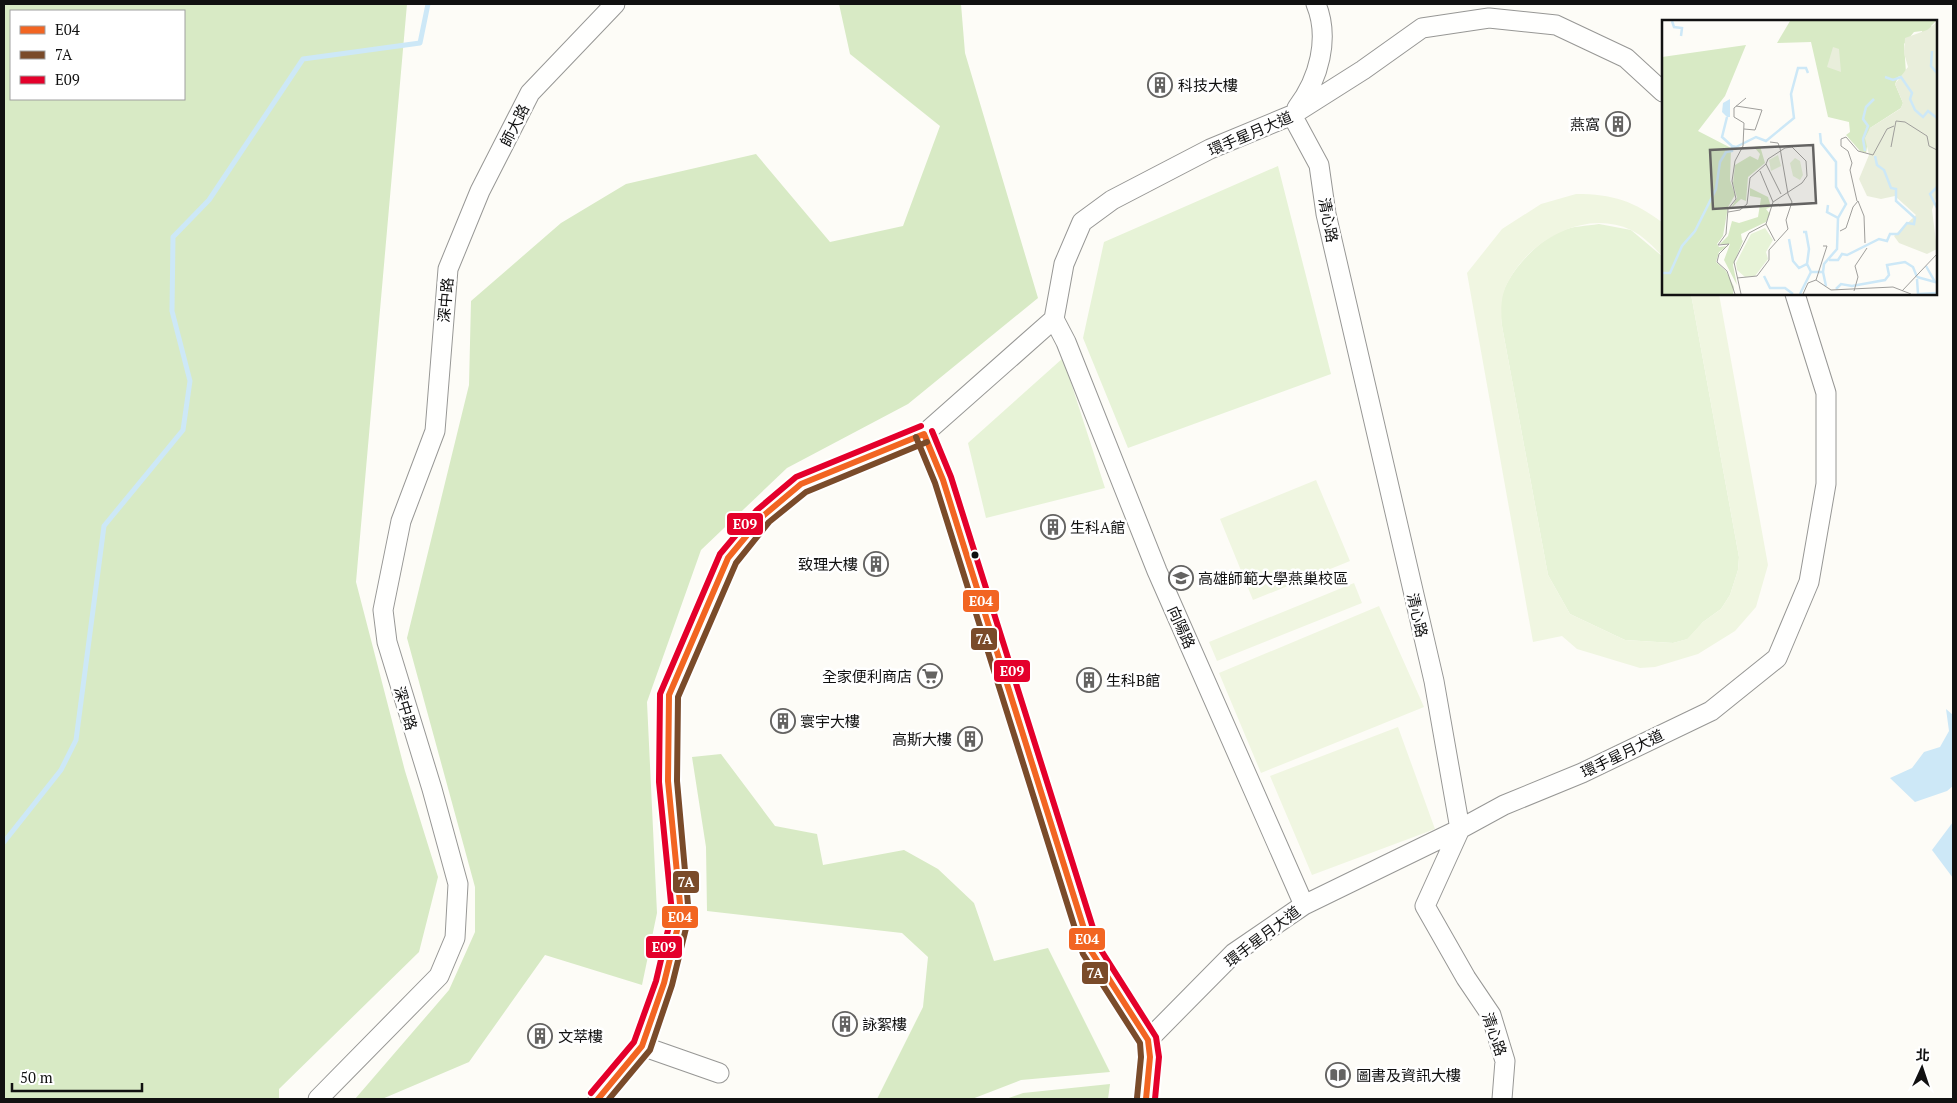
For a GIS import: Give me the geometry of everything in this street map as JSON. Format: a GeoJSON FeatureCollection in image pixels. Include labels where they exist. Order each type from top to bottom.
{"type":"FeatureCollection","features":[{"type":"Feature","properties":{"kind":"street","name":"師大路"},"geometry":{"type":"LineString","coordinates":[[448,269],[480,191],[530,93],[615,4]]}},
{"type":"Feature","properties":{"kind":"street"},"geometry":{"type":"LineString","coordinates":[[1292,115],[1311,90],[1320,59],[1322,20],[1316,4]]}},
{"type":"Feature","properties":{"kind":"street","name":"環手星月大道"},"geometry":{"type":"LineString","coordinates":[[1054,319],[1064,264],[1082,222],[1112,200],[1210,149],[1292,115],[1363,70],[1422,28],[1489,18],[1556,25],[1626,58],[1662,91]]}},
{"type":"Feature","properties":{"kind":"street","name":"清心路"},"geometry":{"type":"LineString","coordinates":[[1292,115],[1319,165],[1326,214],[1434,681],[1460,829],[1425,906],[1466,978],[1491,1016],[1505,1061],[1502,1099]]}},
{"type":"Feature","properties":{"kind":"street","name":"深中路"},"geometry":{"type":"LineString","coordinates":[[318,1099],[439,976],[455,938],[458,884],[432,789],[386,642],[383,610],[401,521],[435,430],[448,269]]}},
{"type":"Feature","properties":{"kind":"street","name":"環手星月大道"},"geometry":{"type":"LineString","coordinates":[[1148,1040],[1234,953],[1304,905],[1504,806],[1582,773],[1711,711],[1777,658],[1809,582],[1826,484],[1826,393],[1795,295]]}},
{"type":"Feature","properties":{"kind":"street"},"geometry":{"type":"LineString","coordinates":[[598,1099],[642,1046],[664,983],[681,914],[668,781],[669,695],[728,558],[763,516],[801,484],[924,434],[1054,319]]}},
{"type":"Feature","properties":{"kind":"street","name":"向陽路"},"geometry":{"type":"LineString","coordinates":[[1054,319],[1066,342],[1157,571],[1304,905]]}},
{"type":"Feature","properties":{"kind":"street"},"geometry":{"type":"LineString","coordinates":[[924,434],[943,480],[1091,951],[1148,1040],[1150,1057],[1146,1099]]}},
{"type":"Feature","properties":{"kind":"street"},"geometry":{"type":"LineString","coordinates":[[642,1046],[719,1073]]}},
{"type":"Feature","properties":{"kind":"green space"},"geometry":{"type":"Polygon","coordinates":[[[4,4],[407,4],[356,582],[405,771],[438,877],[419,952],[279,1089],[279,1099],[4,1099],[4,4]]]}},
{"type":"Feature","properties":{"kind":"green space"},"geometry":{"type":"Polygon","coordinates":[[[839,4],[961,4],[965,53],[1038,298],[908,404],[787,468],[701,550],[647,702],[657,913],[642,985],[545,955],[469,1062],[382,1099],[355,1099],[449,990],[475,932],[475,887],[407,638],[469,385],[471,301],[561,223],[626,184],[756,154],[830,242],[903,226],[940,126],[850,54],[839,4]]]}},
{"type":"Feature","properties":{"kind":"green space"},"geometry":{"type":"Polygon","coordinates":[[[1278,166],[1331,374],[1128,448],[1083,338],[1104,242],[1278,166]]]}},
{"type":"Feature","properties":{"kind":"green space"},"geometry":{"type":"Polygon","coordinates":[[[1576,194],[1601,195],[1632,204],[1662,222],[1662,256],[1635,232],[1613,224],[1595,223],[1576,226],[1559,233],[1528,255],[1516,269],[1503,294],[1502,305],[1502,326],[1548,575],[1570,614],[1625,640],[1673,643],[1687,639],[1703,622],[1721,609],[1730,595],[1738,570],[1739,557],[1691,295],[1719,295],[1768,565],[1756,607],[1735,631],[1698,654],[1655,667],[1640,668],[1577,649],[1562,636],[1533,642],[1467,273],[1502,229],[1541,204],[1576,194]]]}},
{"type":"Feature","properties":{"kind":"green space"},"geometry":{"type":"Polygon","coordinates":[[[1599,224],[1631,230],[1662,256],[1662,295],[1691,295],[1739,557],[1738,570],[1730,595],[1721,609],[1703,622],[1688,639],[1673,643],[1625,640],[1570,614],[1548,575],[1502,326],[1501,302],[1508,282],[1523,260],[1542,242],[1561,231],[1599,224]]]}},
{"type":"Feature","properties":{"kind":"green space"},"geometry":{"type":"Polygon","coordinates":[[[1063,358],[1105,488],[986,518],[968,443],[1063,358]]]}},
{"type":"Feature","properties":{"kind":"green space"},"geometry":{"type":"Polygon","coordinates":[[[1316,480],[1350,561],[1253,600],[1220,519],[1316,480]]]}},
{"type":"Feature","properties":{"kind":"green space"},"geometry":{"type":"Polygon","coordinates":[[[1354,583],[1362,603],[1217,661],[1209,642],[1354,583]]]}},
{"type":"Feature","properties":{"kind":"green space"},"geometry":{"type":"Polygon","coordinates":[[[1379,606],[1424,707],[1261,773],[1219,673],[1379,606]]]}},
{"type":"Feature","properties":{"kind":"green space"},"geometry":{"type":"Polygon","coordinates":[[[1398,727],[1435,829],[1312,875],[1270,776],[1398,727]]]}},
{"type":"Feature","properties":{"kind":"green space"},"geometry":{"type":"Polygon","coordinates":[[[721,754],[775,826],[817,834],[823,865],[904,850],[938,869],[974,903],[994,961],[1048,948],[1110,1072],[1021,1080],[972,1099],[877,1099],[923,1007],[928,957],[902,933],[707,911],[706,847],[692,757],[721,754]]]}},
{"type":"Feature","properties":{"kind":"green space"},"geometry":{"type":"Polygon","coordinates":[[[1110,1084],[1108,1099],[1006,1099],[1023,1093],[1110,1084]]]}},
{"type":"Feature","properties":{"kind":"water"},"geometry":{"type":"Polygon","coordinates":[[[1946,709],[1953,715],[1953,786],[1947,791],[1915,802],[1890,778],[1912,768],[1924,752],[1940,747],[1949,731],[1946,709]]]}},
{"type":"Feature","properties":{"kind":"water"},"geometry":{"type":"Polygon","coordinates":[[[1953,822],[1953,878],[1932,850],[1953,822]]]}},
{"type":"Feature","properties":{"kind":"waterway"},"geometry":{"type":"LineString","coordinates":[[4,842],[61,770],[76,740],[104,526],[183,430],[190,381],[172,311],[173,237],[209,200],[303,59],[420,43],[428,4]]}},
{"type":"Feature","properties":{"kind":"transit line","name":"E09"},"geometry":{"type":"LineString","coordinates":[[591,1093],[634,1042],[656,981],[672,913],[659,782],[660,694],[720,554],[757,510],[796,477],[921,426]]}},
{"type":"Feature","properties":{"kind":"transit line","name":"E09"},"geometry":{"type":"LineString","coordinates":[[932,431],[951,477],[1099,947],[1156,1037],[1159,1057],[1155,1099]]}},
{"type":"Feature","properties":{"kind":"transit line","name":"E04"},"geometry":{"type":"LineString","coordinates":[[924,434],[943,480],[1091,951],[1148,1040],[1150,1057],[1146,1099]]}},
{"type":"Feature","properties":{"kind":"transit line","name":"E04"},"geometry":{"type":"LineString","coordinates":[[598,1099],[642,1046],[664,983],[681,914],[668,781],[669,695],[728,558],[763,516],[801,484],[924,434]]}},
{"type":"Feature","properties":{"kind":"transit line","name":"7A"},"geometry":{"type":"LineString","coordinates":[[916,437],[935,483],[1083,954],[1140,1043],[1141,1057],[1137,1098]]}},
{"type":"Feature","properties":{"kind":"transit line","name":"7A"},"geometry":{"type":"LineString","coordinates":[[609,1099],[650,1050],[672,985],[689,916],[677,781],[678,697],[736,563],[769,522],[806,492],[927,442]]}},
{"type":"Feature","properties":{"kind":"place","name":"科技大樓"},"geometry":{"type":"Point","coordinates":[1160,85]}},
{"type":"Feature","properties":{"kind":"place","name":"燕窩"},"geometry":{"type":"Point","coordinates":[1618,124]}},
{"type":"Feature","properties":{"kind":"place","name":"生科A館"},"geometry":{"type":"Point","coordinates":[1053,527]}},
{"type":"Feature","properties":{"kind":"place","name":"致理大樓"},"geometry":{"type":"Point","coordinates":[876,564]}},
{"type":"Feature","properties":{"kind":"place","name":"高雄師範大學燕巢校區"},"geometry":{"type":"Point","coordinates":[1181,578]}},
{"type":"Feature","properties":{"kind":"place","name":"全家便利商店"},"geometry":{"type":"Point","coordinates":[930,676]}},
{"type":"Feature","properties":{"kind":"place","name":"生科B館"},"geometry":{"type":"Point","coordinates":[1089,680]}},
{"type":"Feature","properties":{"kind":"place","name":"寰宇大樓"},"geometry":{"type":"Point","coordinates":[783,721]}},
{"type":"Feature","properties":{"kind":"place","name":"高斯大樓"},"geometry":{"type":"Point","coordinates":[970,739]}},
{"type":"Feature","properties":{"kind":"place","name":"詠絮樓"},"geometry":{"type":"Point","coordinates":[845,1024]}},
{"type":"Feature","properties":{"kind":"place","name":"文萃樓"},"geometry":{"type":"Point","coordinates":[540,1036]}},
{"type":"Feature","properties":{"kind":"place","name":"圖書及資訊大樓"},"geometry":{"type":"Point","coordinates":[1338,1075]}}]}
